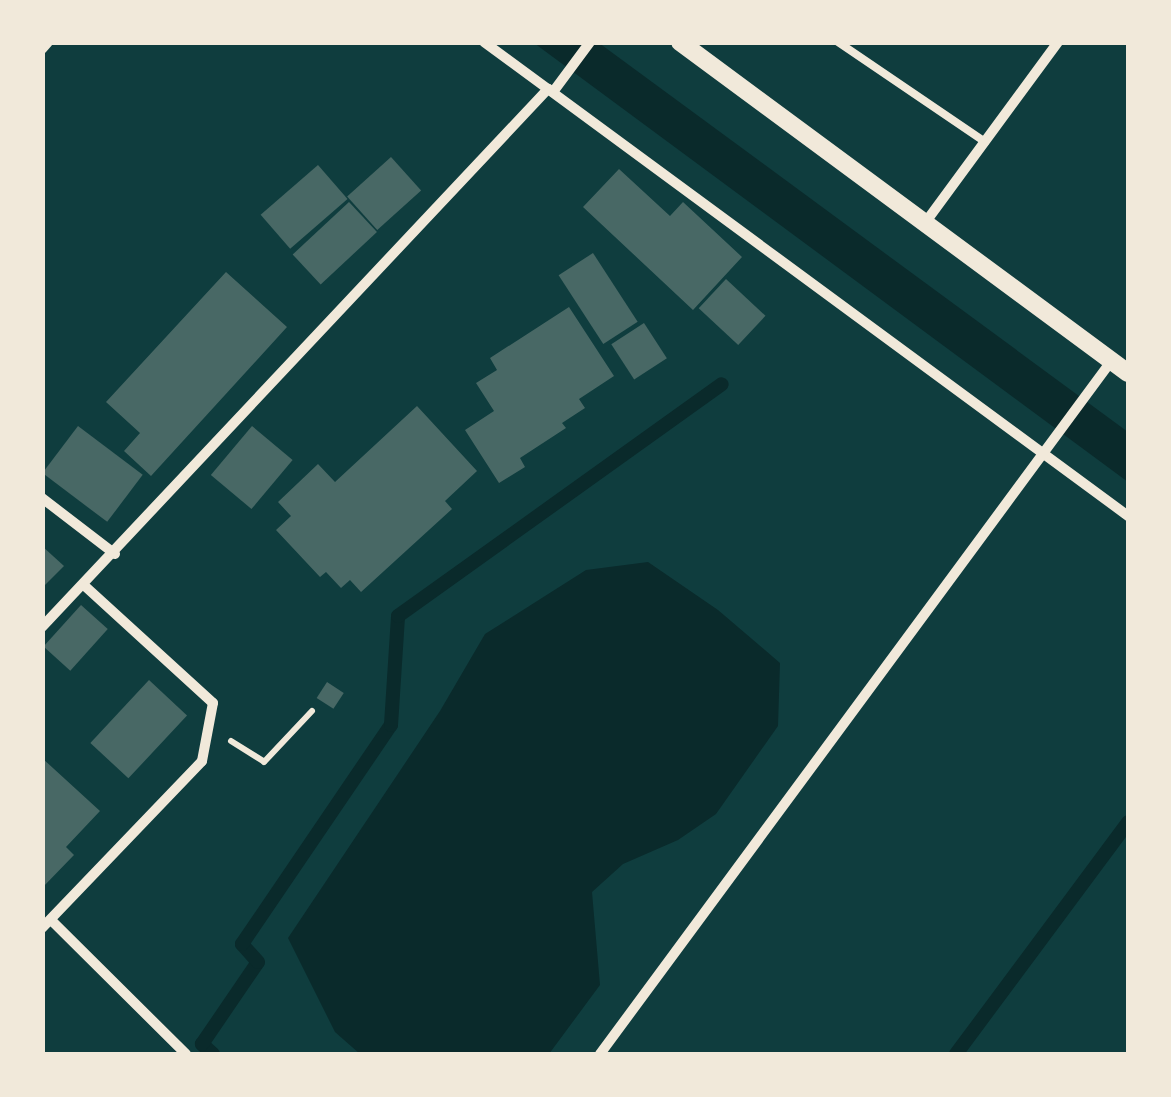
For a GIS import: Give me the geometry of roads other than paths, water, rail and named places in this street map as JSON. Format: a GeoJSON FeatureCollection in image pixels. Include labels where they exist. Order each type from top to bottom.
{"type":"FeatureCollection","features":[{"type":"Feature","properties":{"kind":"street"},"geometry":{"type":"LineString","coordinates":[[42,50],[48,42]]}},
{"type":"Feature","properties":{"kind":"street"},"geometry":{"type":"LineString","coordinates":[[484,42],[1128,516]]}},
{"type":"Feature","properties":{"kind":"street"},"geometry":{"type":"LineString","coordinates":[[42,627],[563,78],[590,42]]}},
{"type":"Feature","properties":{"kind":"street"},"geometry":{"type":"LineString","coordinates":[[680,42],[1128,372]]}},
{"type":"Feature","properties":{"kind":"street"},"geometry":{"type":"LineString","coordinates":[[926,223],[1058,42]]}},
{"type":"Feature","properties":{"kind":"street"},"geometry":{"type":"LineString","coordinates":[[600,1054],[1112,360]]}},
{"type":"Feature","properties":{"kind":"street"},"geometry":{"type":"LineString","coordinates":[[42,498],[115,554]]}},
{"type":"Feature","properties":{"kind":"street"},"geometry":{"type":"LineString","coordinates":[[85,586],[213,704],[202,762],[47,924],[186,1054]]}},
{"type":"Feature","properties":{"kind":"lane"},"geometry":{"type":"LineString","coordinates":[[838,42],[986,142]]}},
{"type":"Feature","properties":{"kind":"water"},"geometry":{"type":"Polygon","coordinates":[[[534,43],[599,43],[1128,432],[1128,482],[534,43]]]}},
{"type":"Feature","properties":{"kind":"water"},"geometry":{"type":"Polygon","coordinates":[[[648,562],[718,610],[780,663],[778,726],[716,814],[678,840],[623,864],[592,892],[600,985],[549,1054],[360,1054],[335,1032],[288,938],[440,711],[485,634],[586,570],[648,562]]]}},
{"type":"Feature","properties":{"kind":"waterway"},"geometry":{"type":"LineString","coordinates":[[213,1054],[202,1044],[258,962],[242,944],[391,725],[398,616],[722,384]]}},
{"type":"Feature","properties":{"kind":"waterway"},"geometry":{"type":"LineString","coordinates":[[956,1054],[1128,822]]}}]}
